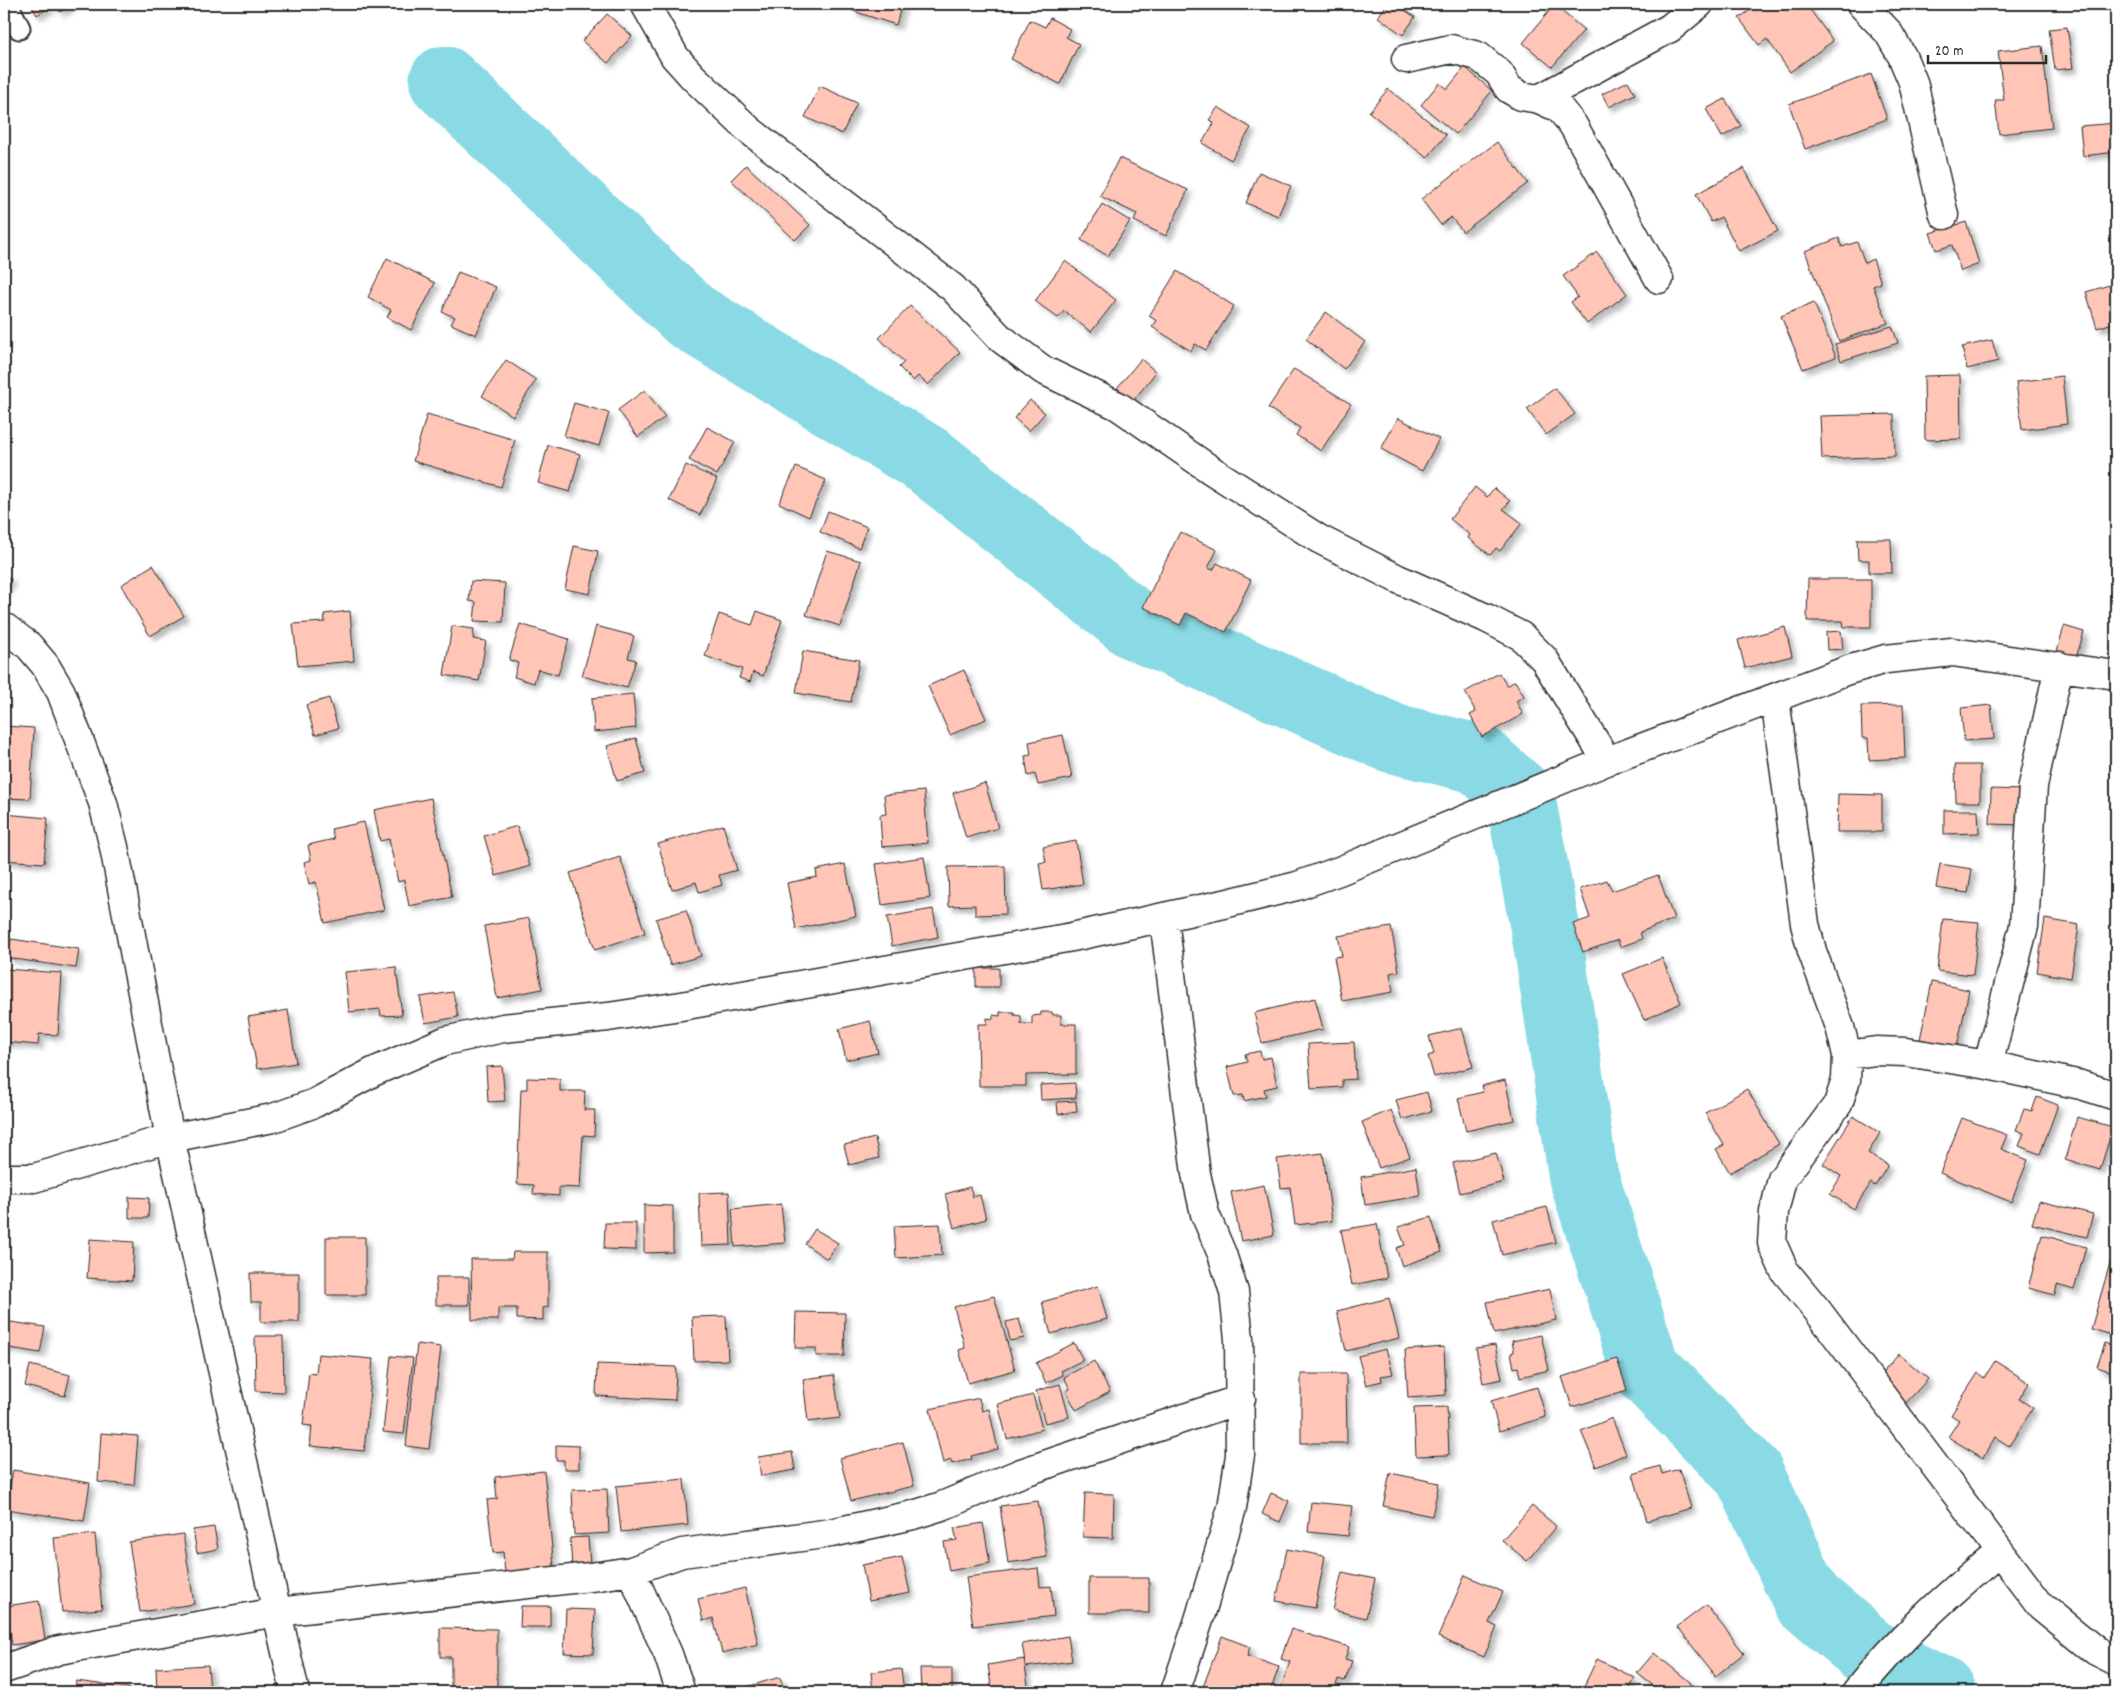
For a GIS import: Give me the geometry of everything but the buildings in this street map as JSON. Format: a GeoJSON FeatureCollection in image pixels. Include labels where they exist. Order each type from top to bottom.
{"type":"FeatureCollection","features":[{"type":"Feature","properties":{"kind":"street"},"geometry":{"type":"LineString","coordinates":[[645,4],[675,57],[693,77],[749,130],[946,283],[999,337],[1043,370],[1118,406],[1211,470],[1319,539],[1383,572],[1521,636],[1544,659],[1607,761]]}},
{"type":"Feature","properties":{"kind":"street"},"geometry":{"type":"LineString","coordinates":[[1539,99],[1670,28],[1699,4]]}},
{"type":"Feature","properties":{"kind":"street"},"geometry":{"type":"LineString","coordinates":[[1861,4],[1888,32],[1902,56],[1913,82],[1944,214]]}},
{"type":"Feature","properties":{"kind":"street"},"geometry":{"type":"LineString","coordinates":[[1406,58],[1451,48],[1478,56],[1499,73],[1509,89],[1521,96],[1539,99],[1558,108],[1573,125],[1658,279]]}},
{"type":"Feature","properties":{"kind":"street"},"geometry":{"type":"LineString","coordinates":[[4,627],[29,646],[45,665],[61,692],[103,803],[114,847],[170,1138],[295,1692]]}},
{"type":"Feature","properties":{"kind":"street"},"geometry":{"type":"LineString","coordinates":[[4,1178],[34,1178],[170,1138],[273,1118],[314,1102],[372,1072],[445,1041],[504,1028],[608,1017],[682,1006],[1072,937],[1164,919],[1297,886],[1339,871],[1607,761],[1848,670],[1886,659],[1952,652],[2116,675]]}},
{"type":"Feature","properties":{"kind":"street"},"geometry":{"type":"LineString","coordinates":[[1988,1065],[2024,926],[2033,786],[2059,666]]}},
{"type":"Feature","properties":{"kind":"street"},"geometry":{"type":"LineString","coordinates":[[1775,698],[1805,924],[1812,951],[1840,1027],[1847,1055],[1846,1080],[1838,1104],[1782,1180],[1774,1212],[1772,1243],[1784,1270],[1817,1310],[1999,1552],[2042,1606],[2096,1651],[2116,1661]]}},
{"type":"Feature","properties":{"kind":"street"},"geometry":{"type":"LineString","coordinates":[[1164,919],[1196,1174],[1205,1214],[1222,1254],[1234,1292],[1239,1339],[1241,1399],[1240,1455],[1232,1508],[1199,1620],[1175,1692]]}},
{"type":"Feature","properties":{"kind":"street"},"geometry":{"type":"LineString","coordinates":[[1847,1055],[1876,1051],[1906,1052],[1988,1065],[2116,1096]]}},
{"type":"Feature","properties":{"kind":"street"},"geometry":{"type":"LineString","coordinates":[[4,1669],[59,1650],[277,1612],[631,1571],[682,1553],[803,1537],[913,1516],[1021,1473],[1241,1399]]}},
{"type":"Feature","properties":{"kind":"street"},"geometry":{"type":"LineString","coordinates":[[1856,1692],[1881,1662],[1935,1606],[1999,1552]]}},
{"type":"Feature","properties":{"kind":"street"},"geometry":{"type":"LineString","coordinates":[[631,1571],[668,1654],[681,1692]]}},
{"type":"Feature","properties":{"kind":"lane"},"geometry":{"type":"LineString","coordinates":[[8,4],[19,28]]}},
{"type":"Feature","properties":{"kind":"waterway"},"geometry":{"type":"LineString","coordinates":[[444,81],[690,316],[929,461],[1135,625],[1392,738],[1478,759],[1520,796],[1550,954],[1583,1175],[1645,1368],[1749,1474],[1807,1599],[1881,1662],[1941,1692]]}}]}
